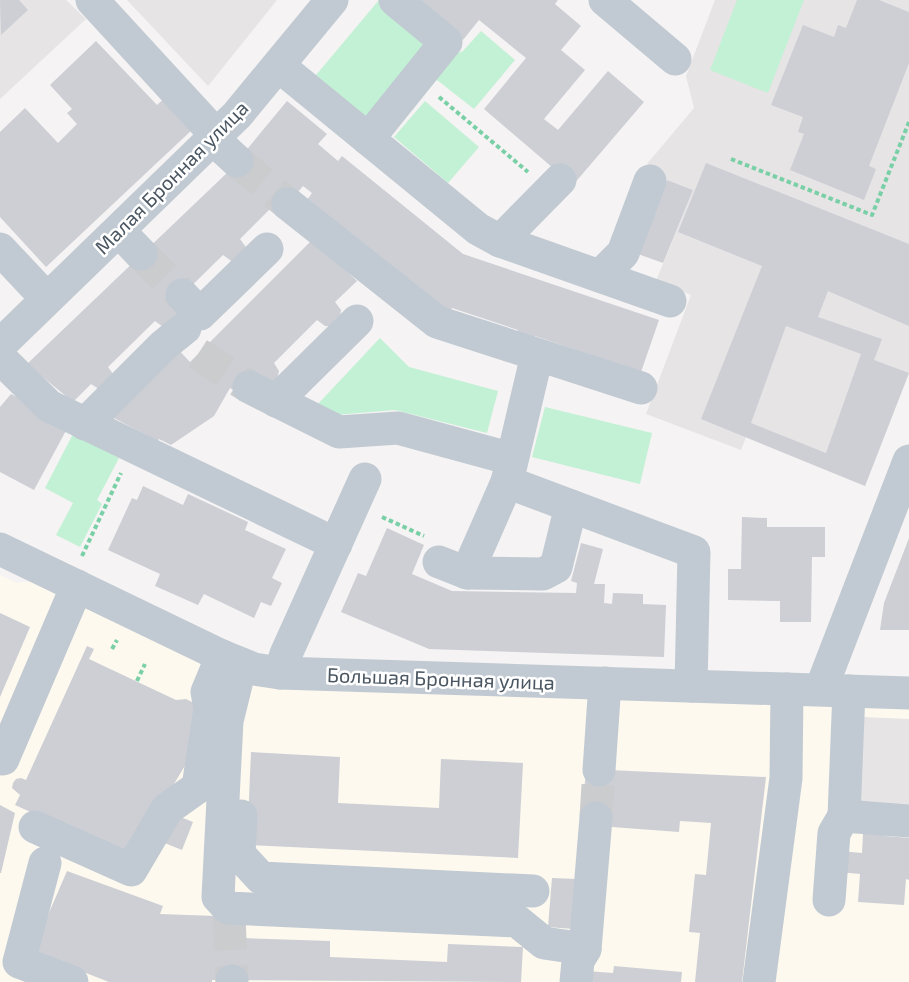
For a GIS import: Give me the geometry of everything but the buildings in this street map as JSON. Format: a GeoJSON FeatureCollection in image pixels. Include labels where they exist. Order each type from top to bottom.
{"type":"FeatureCollection","features":[{"type":"Feature","properties":{"kind":"street"},"geometry":{"type":"LineString","coordinates":[[92,0],[237,161]]}},
{"type":"Feature","properties":{"kind":"street","name":"Малая Бронная улица"},"geometry":{"type":"LineString","coordinates":[[0,345],[215,137],[279,66],[332,0]]}},
{"type":"Feature","properties":{"kind":"street"},"geometry":{"type":"LineString","coordinates":[[368,139],[446,42],[395,0]]}},
{"type":"Feature","properties":{"kind":"street"},"geometry":{"type":"LineString","coordinates":[[605,0],[675,58]]}},
{"type":"Feature","properties":{"kind":"street"},"geometry":{"type":"LineString","coordinates":[[279,66],[478,229],[501,241],[670,301]]}},
{"type":"Feature","properties":{"kind":"street"},"geometry":{"type":"LineString","coordinates":[[600,276],[623,253],[650,181]]}},
{"type":"Feature","properties":{"kind":"street"},"geometry":{"type":"LineString","coordinates":[[501,241],[556,186]]}},
{"type":"Feature","properties":{"kind":"street"},"geometry":{"type":"LineString","coordinates":[[288,204],[436,322],[641,388]]}},
{"type":"Feature","properties":{"kind":"street"},"geometry":{"type":"LineString","coordinates":[[119,231],[141,254]]}},
{"type":"Feature","properties":{"kind":"street"},"geometry":{"type":"LineString","coordinates":[[0,249],[47,299]]}},
{"type":"Feature","properties":{"kind":"street"},"geometry":{"type":"LineString","coordinates":[[86,424],[164,345],[191,323],[267,249]]}},
{"type":"Feature","properties":{"kind":"street"},"geometry":{"type":"LineString","coordinates":[[357,321],[263,394],[339,432],[398,428],[510,470],[572,506],[694,552],[691,686]]}},
{"type":"Feature","properties":{"kind":"street"},"geometry":{"type":"LineString","coordinates":[[537,355],[510,470],[453,568],[543,574],[556,567],[572,506]]}},
{"type":"Feature","properties":{"kind":"street"},"geometry":{"type":"LineString","coordinates":[[0,358],[49,406],[336,544]]}},
{"type":"Feature","properties":{"kind":"street"},"geometry":{"type":"LineString","coordinates":[[829,900],[834,833],[844,816],[835,690],[909,462]]}},
{"type":"Feature","properties":{"kind":"street"},"geometry":{"type":"LineString","coordinates":[[280,673],[286,654],[360,491]]}},
{"type":"Feature","properties":{"kind":"street","name":"Большая Бронная улица"},"geometry":{"type":"LineString","coordinates":[[0,549],[77,576],[231,660],[254,669],[280,673],[909,693]]}},
{"type":"Feature","properties":{"kind":"street"},"geometry":{"type":"LineString","coordinates":[[0,758],[3,759],[77,576]]}},
{"type":"Feature","properties":{"kind":"street"},"geometry":{"type":"LineString","coordinates":[[225,907],[227,721],[231,660]]}},
{"type":"Feature","properties":{"kind":"street"},"geometry":{"type":"LineString","coordinates":[[36,826],[131,870],[167,809],[198,787],[210,709],[207,692],[231,660]]}},
{"type":"Feature","properties":{"kind":"street"},"geometry":{"type":"LineString","coordinates":[[599,770],[605,683]]}},
{"type":"Feature","properties":{"kind":"street"},"geometry":{"type":"LineString","coordinates":[[759,982],[786,777],[787,689]]}},
{"type":"Feature","properties":{"kind":"street"},"geometry":{"type":"LineString","coordinates":[[227,721],[244,739],[239,854],[261,878],[533,891]]}},
{"type":"Feature","properties":{"kind":"street"},"geometry":{"type":"LineString","coordinates":[[844,816],[909,821]]}},
{"type":"Feature","properties":{"kind":"street"},"geometry":{"type":"LineString","coordinates":[[576,982],[578,961],[585,949],[596,818]]}},
{"type":"Feature","properties":{"kind":"street"},"geometry":{"type":"LineString","coordinates":[[45,863],[20,962],[72,982]]}},
{"type":"Feature","properties":{"kind":"street"},"geometry":{"type":"LineString","coordinates":[[225,907],[251,867]]}},
{"type":"Feature","properties":{"kind":"street"},"geometry":{"type":"LineString","coordinates":[[225,907],[517,921],[544,943],[585,949]]}},
{"type":"Feature","properties":{"kind":"path"},"geometry":{"type":"LineString","coordinates":[[417,78],[556,186]]}},
{"type":"Feature","properties":{"kind":"path"},"geometry":{"type":"LineString","coordinates":[[731,159],[872,215],[909,122]]}},
{"type":"Feature","properties":{"kind":"path"},"geometry":{"type":"LineString","coordinates":[[77,576],[133,447]]}},
{"type":"Feature","properties":{"kind":"path"},"geometry":{"type":"LineString","coordinates":[[360,491],[428,538],[453,568]]}},
{"type":"Feature","properties":{"kind":"path"},"geometry":{"type":"LineString","coordinates":[[137,681],[145,664]]}},
{"type":"Feature","properties":{"kind":"shaded area"},"geometry":{"type":"Polygon","coordinates":[[[0,0],[66,0],[86,19],[0,99],[0,0]]]}},
{"type":"Feature","properties":{"kind":"shaded area"},"geometry":{"type":"Polygon","coordinates":[[[127,0],[277,0],[208,86],[127,0]]]}},
{"type":"Feature","properties":{"kind":"shaded area"},"geometry":{"type":"Polygon","coordinates":[[[715,0],[909,0],[909,373],[865,486],[746,437],[741,450],[646,414],[691,295],[656,281],[693,190],[667,180],[647,164],[694,108],[686,76],[715,0]]]}},
{"type":"Feature","properties":{"kind":"shaded area"},"geometry":{"type":"Polygon","coordinates":[[[0,575],[17,583],[35,581],[219,668],[909,704],[909,982],[0,982],[0,575]]]}},
{"type":"Feature","properties":{"kind":"shaded area"},"geometry":{"type":"Polygon","coordinates":[[[862,717],[909,719],[909,805],[860,804],[862,717]]]}},
{"type":"Feature","properties":{"kind":"green space"},"geometry":{"type":"Polygon","coordinates":[[[379,0],[383,0],[453,55],[463,51],[481,31],[515,60],[474,109],[437,80],[416,94],[380,137],[311,81],[379,0]]]}},
{"type":"Feature","properties":{"kind":"green space"},"geometry":{"type":"Polygon","coordinates":[[[737,0],[804,0],[768,93],[710,70],[737,0]]]}},
{"type":"Feature","properties":{"kind":"green space"},"geometry":{"type":"Polygon","coordinates":[[[425,101],[479,147],[448,183],[394,137],[425,101]]]}},
{"type":"Feature","properties":{"kind":"green space"},"geometry":{"type":"Polygon","coordinates":[[[380,338],[409,367],[498,391],[487,433],[395,410],[335,415],[317,405],[380,338]]]}},
{"type":"Feature","properties":{"kind":"green space"},"geometry":{"type":"Polygon","coordinates":[[[545,407],[652,433],[640,484],[532,457],[545,407]]]}},
{"type":"Feature","properties":{"kind":"green space"},"geometry":{"type":"Polygon","coordinates":[[[73,434],[119,458],[97,500],[102,504],[80,547],[56,535],[73,503],[45,488],[73,434]]]}},
{"type":"Feature","properties":{"kind":"tunnel"},"geometry":{"type":"LineString","coordinates":[[237,161],[288,204]]}},
{"type":"Feature","properties":{"kind":"tunnel"},"geometry":{"type":"LineString","coordinates":[[141,254],[182,295]]}},
{"type":"Feature","properties":{"kind":"tunnel"},"geometry":{"type":"LineString","coordinates":[[198,354],[249,387]]}},
{"type":"Feature","properties":{"kind":"tunnel"},"geometry":{"type":"LineString","coordinates":[[596,818],[599,770]]}},
{"type":"Feature","properties":{"kind":"tunnel"},"geometry":{"type":"LineString","coordinates":[[229,917],[232,981]]}}]}
